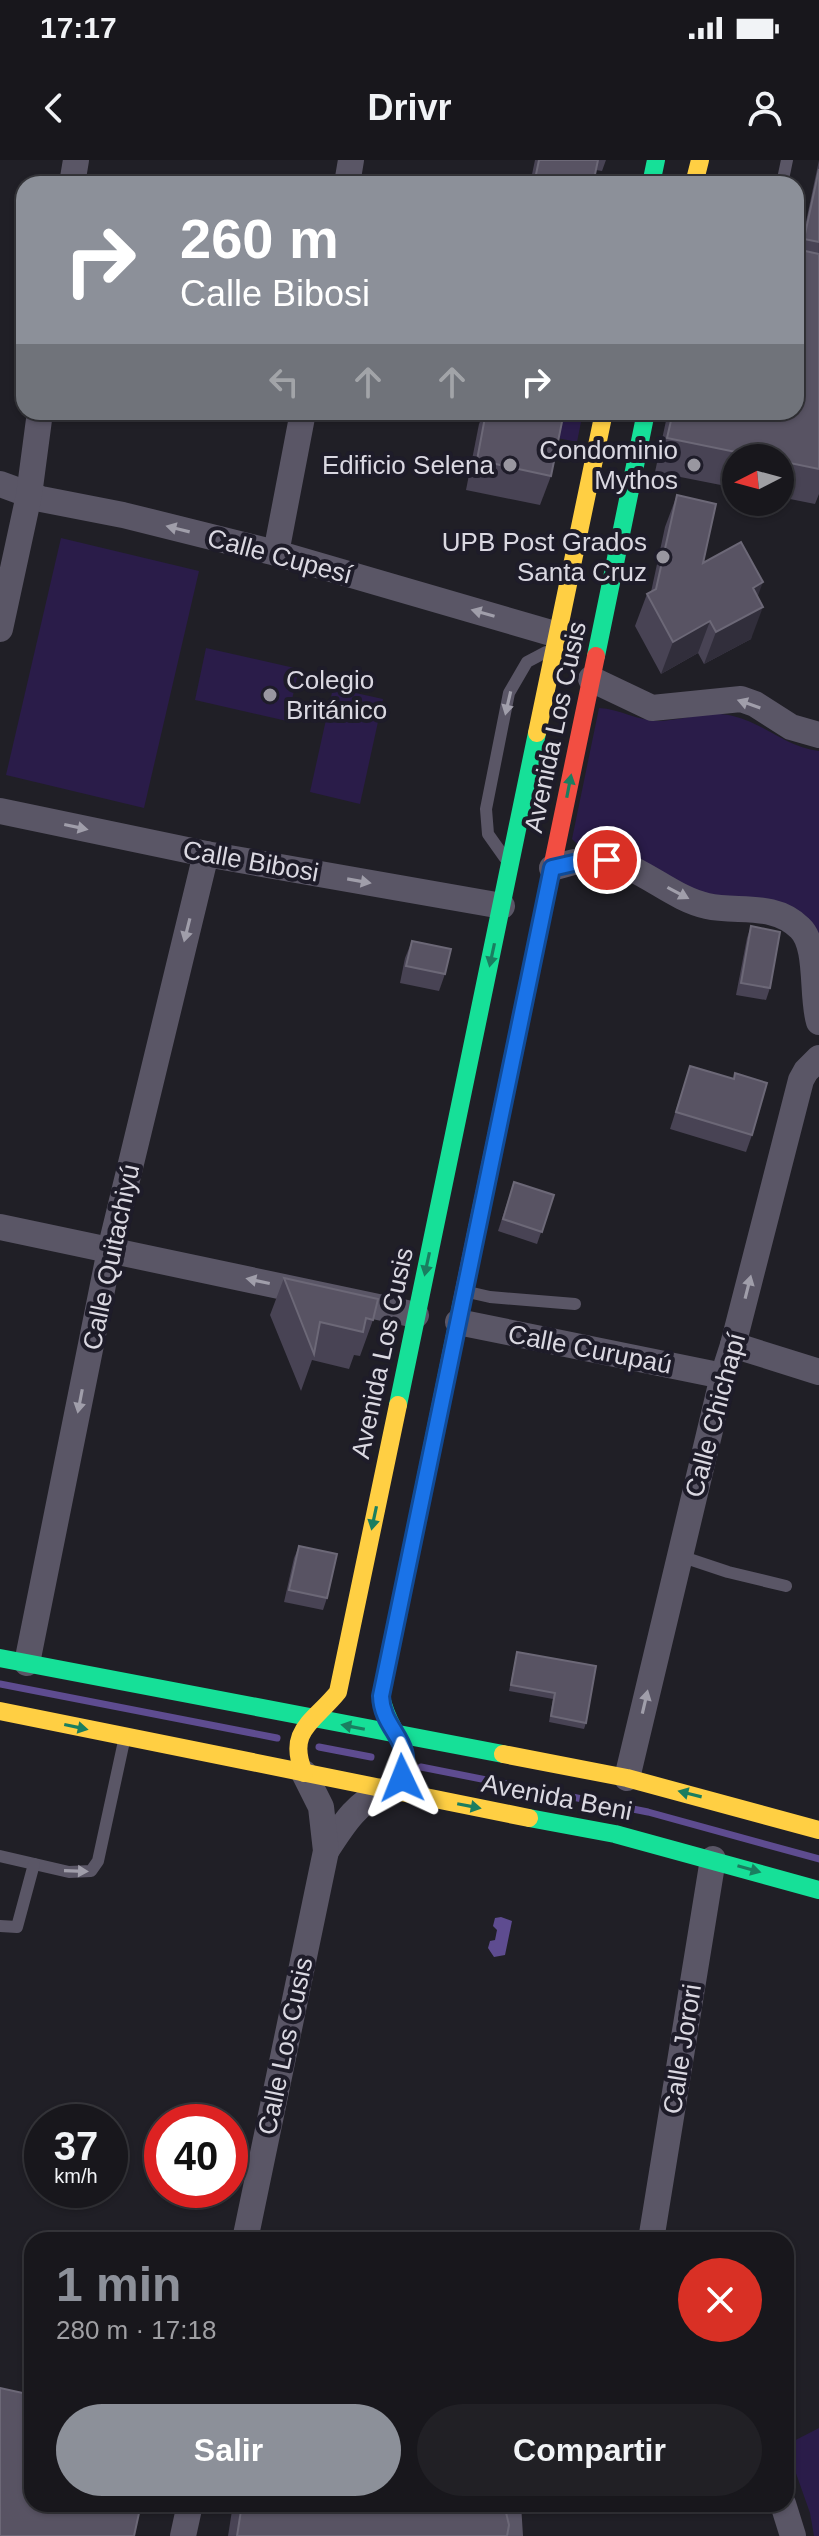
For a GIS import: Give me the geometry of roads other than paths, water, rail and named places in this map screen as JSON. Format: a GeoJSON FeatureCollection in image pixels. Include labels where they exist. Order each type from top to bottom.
{"type":"FeatureCollection","features":[{"type":"Feature","properties":{"kind":"street"},"geometry":{"type":"LineString","coordinates":[[0,629],[29,495],[39,420]]}},
{"type":"Feature","properties":{"kind":"street"},"geometry":{"type":"LineString","coordinates":[[276,553],[301,420]]}},
{"type":"Feature","properties":{"kind":"street","name":"Avenida Los Cusis"},"geometry":{"type":"LineString","coordinates":[[304,1773],[298,1759],[297,1745],[301,1730],[365,1669],[465,1291],[455,1234],[502,906],[602,420]]}},
{"type":"Feature","properties":{"kind":"street","name":"Avenida Los Cusis"},"geometry":{"type":"LineString","coordinates":[[385,1790],[402,1778],[406,1765],[405,1751],[389,1726],[382,1711],[381,1696],[365,1669],[416,1315],[455,1234],[552,868],[644,420]]}},
{"type":"Feature","properties":{"kind":"street","name":"Calle Cupesí"},"geometry":{"type":"LineString","coordinates":[[0,484],[29,495],[276,553],[556,641]]}},
{"type":"Feature","properties":{"kind":"street"},"geometry":{"type":"LineString","coordinates":[[591,679],[652,708],[741,699],[755,704],[791,727],[819,735]]}},
{"type":"Feature","properties":{"kind":"street","name":"Calle Bibosi"},"geometry":{"type":"LineString","coordinates":[[0,811],[206,854],[502,906]]}},
{"type":"Feature","properties":{"kind":"street","name":"Calle Quitachiyú"},"geometry":{"type":"LineString","coordinates":[[27,1663],[110,1250],[206,854]]}},
{"type":"Feature","properties":{"kind":"street"},"geometry":{"type":"LineString","coordinates":[[552,868],[591,859],[607,860],[703,905],[759,909],[788,920],[806,936],[810,949],[813,999],[819,1022]]}},
{"type":"Feature","properties":{"kind":"street","name":"Calle Chichapí"},"geometry":{"type":"LineString","coordinates":[[627,1778],[723,1376],[801,1080],[819,1058]]}},
{"type":"Feature","properties":{"kind":"street"},"geometry":{"type":"LineString","coordinates":[[0,1227],[416,1315]]}},
{"type":"Feature","properties":{"kind":"street","name":"Calle Curupaú"},"geometry":{"type":"LineString","coordinates":[[458,1322],[723,1376]]}},
{"type":"Feature","properties":{"kind":"street"},"geometry":{"type":"LineString","coordinates":[[733,1345],[819,1372]]}},
{"type":"Feature","properties":{"kind":"street","name":"Avenida Beni"},"geometry":{"type":"LineString","coordinates":[[0,1658],[627,1778],[819,1830]]}},
{"type":"Feature","properties":{"kind":"street","name":"Avenida Beni"},"geometry":{"type":"LineString","coordinates":[[0,1711],[615,1834],[819,1890]]}},
{"type":"Feature","properties":{"kind":"street","name":"Calle Los Cusis"},"geometry":{"type":"LineString","coordinates":[[247,2232],[326,1851],[321,1807],[304,1773]]}},
{"type":"Feature","properties":{"kind":"street","name":"Calle Los Cusis"},"geometry":{"type":"LineString","coordinates":[[326,1851],[351,1813],[370,1797],[385,1790]]}},
{"type":"Feature","properties":{"kind":"street","name":"Calle Jorori"},"geometry":{"type":"LineString","coordinates":[[652,2232],[713,1859]]}},
{"type":"Feature","properties":{"kind":"street"},"geometry":{"type":"LineString","coordinates":[[183,2536],[188,2512]]}},
{"type":"Feature","properties":{"kind":"street"},"geometry":{"type":"LineString","coordinates":[[508,2512],[510,2536]]}},
{"type":"Feature","properties":{"kind":"street"},"geometry":{"type":"LineString","coordinates":[[786,2512],[793,2536]]}},
{"type":"Feature","properties":{"kind":"lane"},"geometry":{"type":"LineString","coordinates":[[511,865],[488,834],[486,809],[509,693],[527,662],[556,641]]}},
{"type":"Feature","properties":{"kind":"lane"},"geometry":{"type":"LineString","coordinates":[[465,1291],[490,1297],[575,1304]]}},
{"type":"Feature","properties":{"kind":"lane"},"geometry":{"type":"LineString","coordinates":[[680,1556],[786,1586]]}},
{"type":"Feature","properties":{"kind":"lane"},"geometry":{"type":"LineString","coordinates":[[0,1856],[84,1873],[94,1868],[124,1737]]}},
{"type":"Feature","properties":{"kind":"lane"},"geometry":{"type":"LineString","coordinates":[[0,1926],[17,1927],[34,1864]]}},
{"type":"Feature","properties":{"kind":"waterway"},"geometry":{"type":"LineString","coordinates":[[0,1684],[277,1738]]}},
{"type":"Feature","properties":{"kind":"waterway"},"geometry":{"type":"LineString","coordinates":[[319,1747],[371,1757]]}},
{"type":"Feature","properties":{"kind":"waterway"},"geometry":{"type":"LineString","coordinates":[[421,1767],[648,1812],[819,1859]]}},
{"type":"Feature","properties":{"kind":"place","name":"Edificio Selena"},"geometry":{"type":"Point","coordinates":[510,465]}},
{"type":"Feature","properties":{"kind":"place","name":"Condominio Mythos"},"geometry":{"type":"Point","coordinates":[694,465]}},
{"type":"Feature","properties":{"kind":"place","name":"UPB Post Grados Santa Cruz"},"geometry":{"type":"Point","coordinates":[663,557]}},
{"type":"Feature","properties":{"kind":"place","name":"Colegio Británico"},"geometry":{"type":"Point","coordinates":[270,695]}}]}
